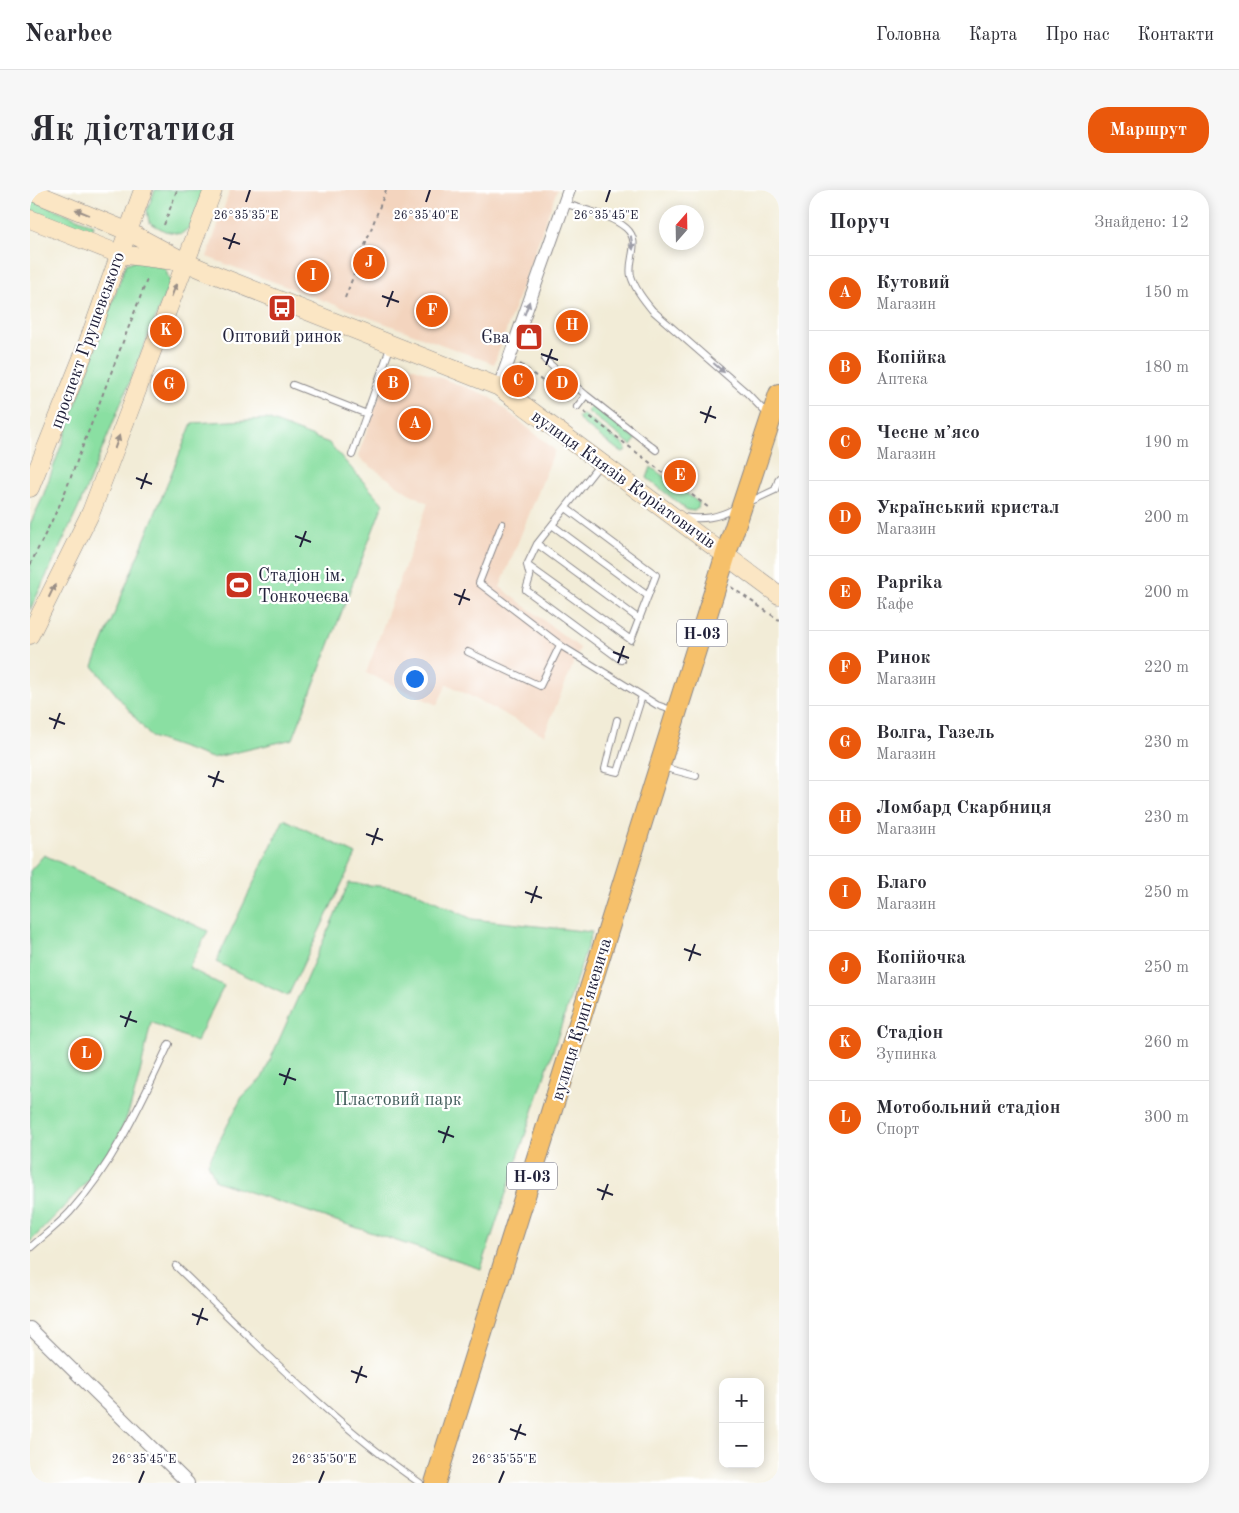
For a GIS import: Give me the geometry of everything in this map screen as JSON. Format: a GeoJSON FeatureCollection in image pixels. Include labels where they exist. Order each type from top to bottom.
{"type":"FeatureCollection","features":[{"type":"Feature","properties":{"kind":"main road","name":"проспект Грушевського"},"geometry":{"type":"LineString","coordinates":[[30,487],[81,361],[143,190]]}},
{"type":"Feature","properties":{"kind":"main road"},"geometry":{"type":"LineString","coordinates":[[30,635],[91,512],[213,190]]}},
{"type":"Feature","properties":{"kind":"main road","name":"вулиця Князів Коріатовичів"},"geometry":{"type":"LineString","coordinates":[[30,191],[127,230],[185,262],[499,386],[779,595]]}},
{"type":"Feature","properties":{"kind":"main road","name":"вулиця Князів Коріатовичів"},"geometry":{"type":"LineString","coordinates":[[30,219],[119,254],[185,262]]}},
{"type":"Feature","properties":{"kind":"main road","name":"Н-03"},"geometry":{"type":"LineString","coordinates":[[726,554],[776,405]]}},
{"type":"Feature","properties":{"kind":"main road","name":"вулиця Крипʼякевича"},"geometry":{"type":"LineString","coordinates":[[435,1483],[726,554]]}},
{"type":"Feature","properties":{"kind":"street"},"geometry":{"type":"LineString","coordinates":[[499,386],[569,190]]}},
{"type":"Feature","properties":{"kind":"street"},"geometry":{"type":"LineString","coordinates":[[30,1328],[188,1483]]}},
{"type":"Feature","properties":{"kind":"lane"},"geometry":{"type":"LineString","coordinates":[[564,203],[619,223],[628,230],[633,239],[634,248],[630,266],[631,276],[652,310],[747,393],[776,405]]}},
{"type":"Feature","properties":{"kind":"lane"},"geometry":{"type":"LineString","coordinates":[[352,455],[392,344]]}},
{"type":"Feature","properties":{"kind":"lane"},"geometry":{"type":"LineString","coordinates":[[545,360],[656,450]]}},
{"type":"Feature","properties":{"kind":"lane"},"geometry":{"type":"LineString","coordinates":[[293,385],[367,414]]}},
{"type":"Feature","properties":{"kind":"lane"},"geometry":{"type":"LineString","coordinates":[[577,407],[586,395]]}},
{"type":"Feature","properties":{"kind":"lane"},"geometry":{"type":"LineString","coordinates":[[601,462],[537,544],[527,565],[530,577],[526,590],[621,660]]}},
{"type":"Feature","properties":{"kind":"lane"},"geometry":{"type":"LineString","coordinates":[[675,516],[698,519],[713,518],[776,490],[779,478]]}},
{"type":"Feature","properties":{"kind":"lane"},"geometry":{"type":"LineString","coordinates":[[527,565],[631,640],[656,575],[566,508]]}},
{"type":"Feature","properties":{"kind":"lane"},"geometry":{"type":"LineString","coordinates":[[502,524],[479,583],[560,645],[657,706],[678,712]]}},
{"type":"Feature","properties":{"kind":"lane"},"geometry":{"type":"LineString","coordinates":[[552,525],[648,596]]}},
{"type":"Feature","properties":{"kind":"lane"},"geometry":{"type":"LineString","coordinates":[[537,544],[639,620]]}},
{"type":"Feature","properties":{"kind":"lane"},"geometry":{"type":"LineString","coordinates":[[468,652],[540,686],[560,645]]}},
{"type":"Feature","properties":{"kind":"lane"},"geometry":{"type":"LineString","coordinates":[[617,720],[605,769],[618,772],[642,696]]}},
{"type":"Feature","properties":{"kind":"lane"},"geometry":{"type":"LineString","coordinates":[[661,766],[696,776]]}},
{"type":"Feature","properties":{"kind":"lane"},"geometry":{"type":"LineString","coordinates":[[30,1248],[70,1212],[106,1166],[131,1124],[169,1044]]}},
{"type":"Feature","properties":{"kind":"lane"},"geometry":{"type":"LineString","coordinates":[[176,1266],[280,1366],[386,1460],[420,1483]]}},
{"type":"Feature","properties":{"kind":"path"},"geometry":{"type":"LineString","coordinates":[[164,225],[177,190]]}},
{"type":"Feature","properties":{"kind":"path"},"geometry":{"type":"LineString","coordinates":[[345,298],[386,190]]}},
{"type":"Feature","properties":{"kind":"path"},"geometry":{"type":"LineString","coordinates":[[30,565],[62,500],[148,277]]}},
{"type":"Feature","properties":{"kind":"path"},"geometry":{"type":"LineString","coordinates":[[520,364],[713,511]]}},
{"type":"Feature","properties":{"kind":"path"},"geometry":{"type":"LineString","coordinates":[[727,584],[779,620]]}},
{"type":"Feature","properties":{"kind":"shaded area"},"geometry":{"type":"Polygon","coordinates":[[[230,190],[557,190],[494,364],[207,257],[230,190]]]}},
{"type":"Feature","properties":{"kind":"shaded area"},"geometry":{"type":"Polygon","coordinates":[[[393,360],[489,396],[555,450],[500,587],[580,648],[544,735],[447,684],[437,705],[366,673],[428,503],[407,492],[360,459],[358,455],[393,360]]]}},
{"type":"Feature","properties":{"kind":"green space"},"geometry":{"type":"Polygon","coordinates":[[[155,190],[204,190],[191,226],[181,234],[165,231],[149,222],[147,210],[155,190]]]}},
{"type":"Feature","properties":{"kind":"green space"},"geometry":{"type":"Polygon","coordinates":[[[30,199],[94,225],[90,234],[30,210],[30,199]]]}},
{"type":"Feature","properties":{"kind":"green space"},"geometry":{"type":"Polygon","coordinates":[[[138,259],[165,268],[170,282],[78,509],[30,610],[30,524],[42,499],[126,264],[138,259]]]}},
{"type":"Feature","properties":{"kind":"green space"},"geometry":{"type":"Polygon","coordinates":[[[592,406],[636,439],[631,445],[587,411],[592,406]]]}},
{"type":"Feature","properties":{"kind":"green space"},"geometry":{"type":"Polygon","coordinates":[[[583,414],[625,446],[626,450],[623,452],[618,450],[581,422],[578,416],[583,414]]]}},
{"type":"Feature","properties":{"kind":"green space","name":"Стадіон ім. Тонкочеєва"},"geometry":{"type":"Polygon","coordinates":[[[267,419],[329,443],[383,504],[293,739],[212,758],[151,737],[93,666],[192,423],[267,419]]]}},
{"type":"Feature","properties":{"kind":"green space"},"geometry":{"type":"Polygon","coordinates":[[[651,467],[699,503],[698,508],[694,511],[687,510],[647,478],[651,467]]]}},
{"type":"Feature","properties":{"kind":"green space"},"geometry":{"type":"Polygon","coordinates":[[[284,819],[356,854],[288,996],[216,962],[284,819]]]}},
{"type":"Feature","properties":{"kind":"green space"},"geometry":{"type":"Polygon","coordinates":[[[44,855],[208,931],[189,968],[224,986],[196,1042],[151,1022],[134,1095],[118,1137],[84,1185],[30,1242],[30,871],[44,855]]]}},
{"type":"Feature","properties":{"kind":"green space","name":"Пластовий парк"},"geometry":{"type":"Polygon","coordinates":[[[349,883],[409,889],[472,919],[592,932],[481,1269],[216,1181],[208,1163],[242,1097],[262,1078],[349,883]]]}},
{"type":"Feature","properties":{"kind":"place","name":"Копійочка"},"geometry":{"type":"Point","coordinates":[369,263]}},
{"type":"Feature","properties":{"kind":"place","name":"Благо"},"geometry":{"type":"Point","coordinates":[313,276]}},
{"type":"Feature","properties":{"kind":"place","name":"Оптовий ринок"},"geometry":{"type":"Point","coordinates":[282,308]}},
{"type":"Feature","properties":{"kind":"place","name":"Ринок"},"geometry":{"type":"Point","coordinates":[432,311]}},
{"type":"Feature","properties":{"kind":"place","name":"Ломбард Скарбниця"},"geometry":{"type":"Point","coordinates":[572,326]}},
{"type":"Feature","properties":{"kind":"place","name":"Стадіон"},"geometry":{"type":"Point","coordinates":[166,331]}},
{"type":"Feature","properties":{"kind":"place","name":"Єва"},"geometry":{"type":"Point","coordinates":[529,337]}},
{"type":"Feature","properties":{"kind":"place","name":"Чесне мʼясо"},"geometry":{"type":"Point","coordinates":[518,381]}},
{"type":"Feature","properties":{"kind":"place","name":"Копійка"},"geometry":{"type":"Point","coordinates":[393,384]}},
{"type":"Feature","properties":{"kind":"place","name":"Український кристал"},"geometry":{"type":"Point","coordinates":[562,384]}},
{"type":"Feature","properties":{"kind":"place","name":"Волга, Газель"},"geometry":{"type":"Point","coordinates":[169,385]}},
{"type":"Feature","properties":{"kind":"place","name":"Кутовий"},"geometry":{"type":"Point","coordinates":[415,424]}},
{"type":"Feature","properties":{"kind":"place","name":"Paprika"},"geometry":{"type":"Point","coordinates":[680,476]}},
{"type":"Feature","properties":{"kind":"place","name":"Стадіон ім. Тонкочеєва"},"geometry":{"type":"Point","coordinates":[239,585]}},
{"type":"Feature","properties":{"kind":"place","name":"Мотобольний стадіон"},"geometry":{"type":"Point","coordinates":[86,1054]}}]}
